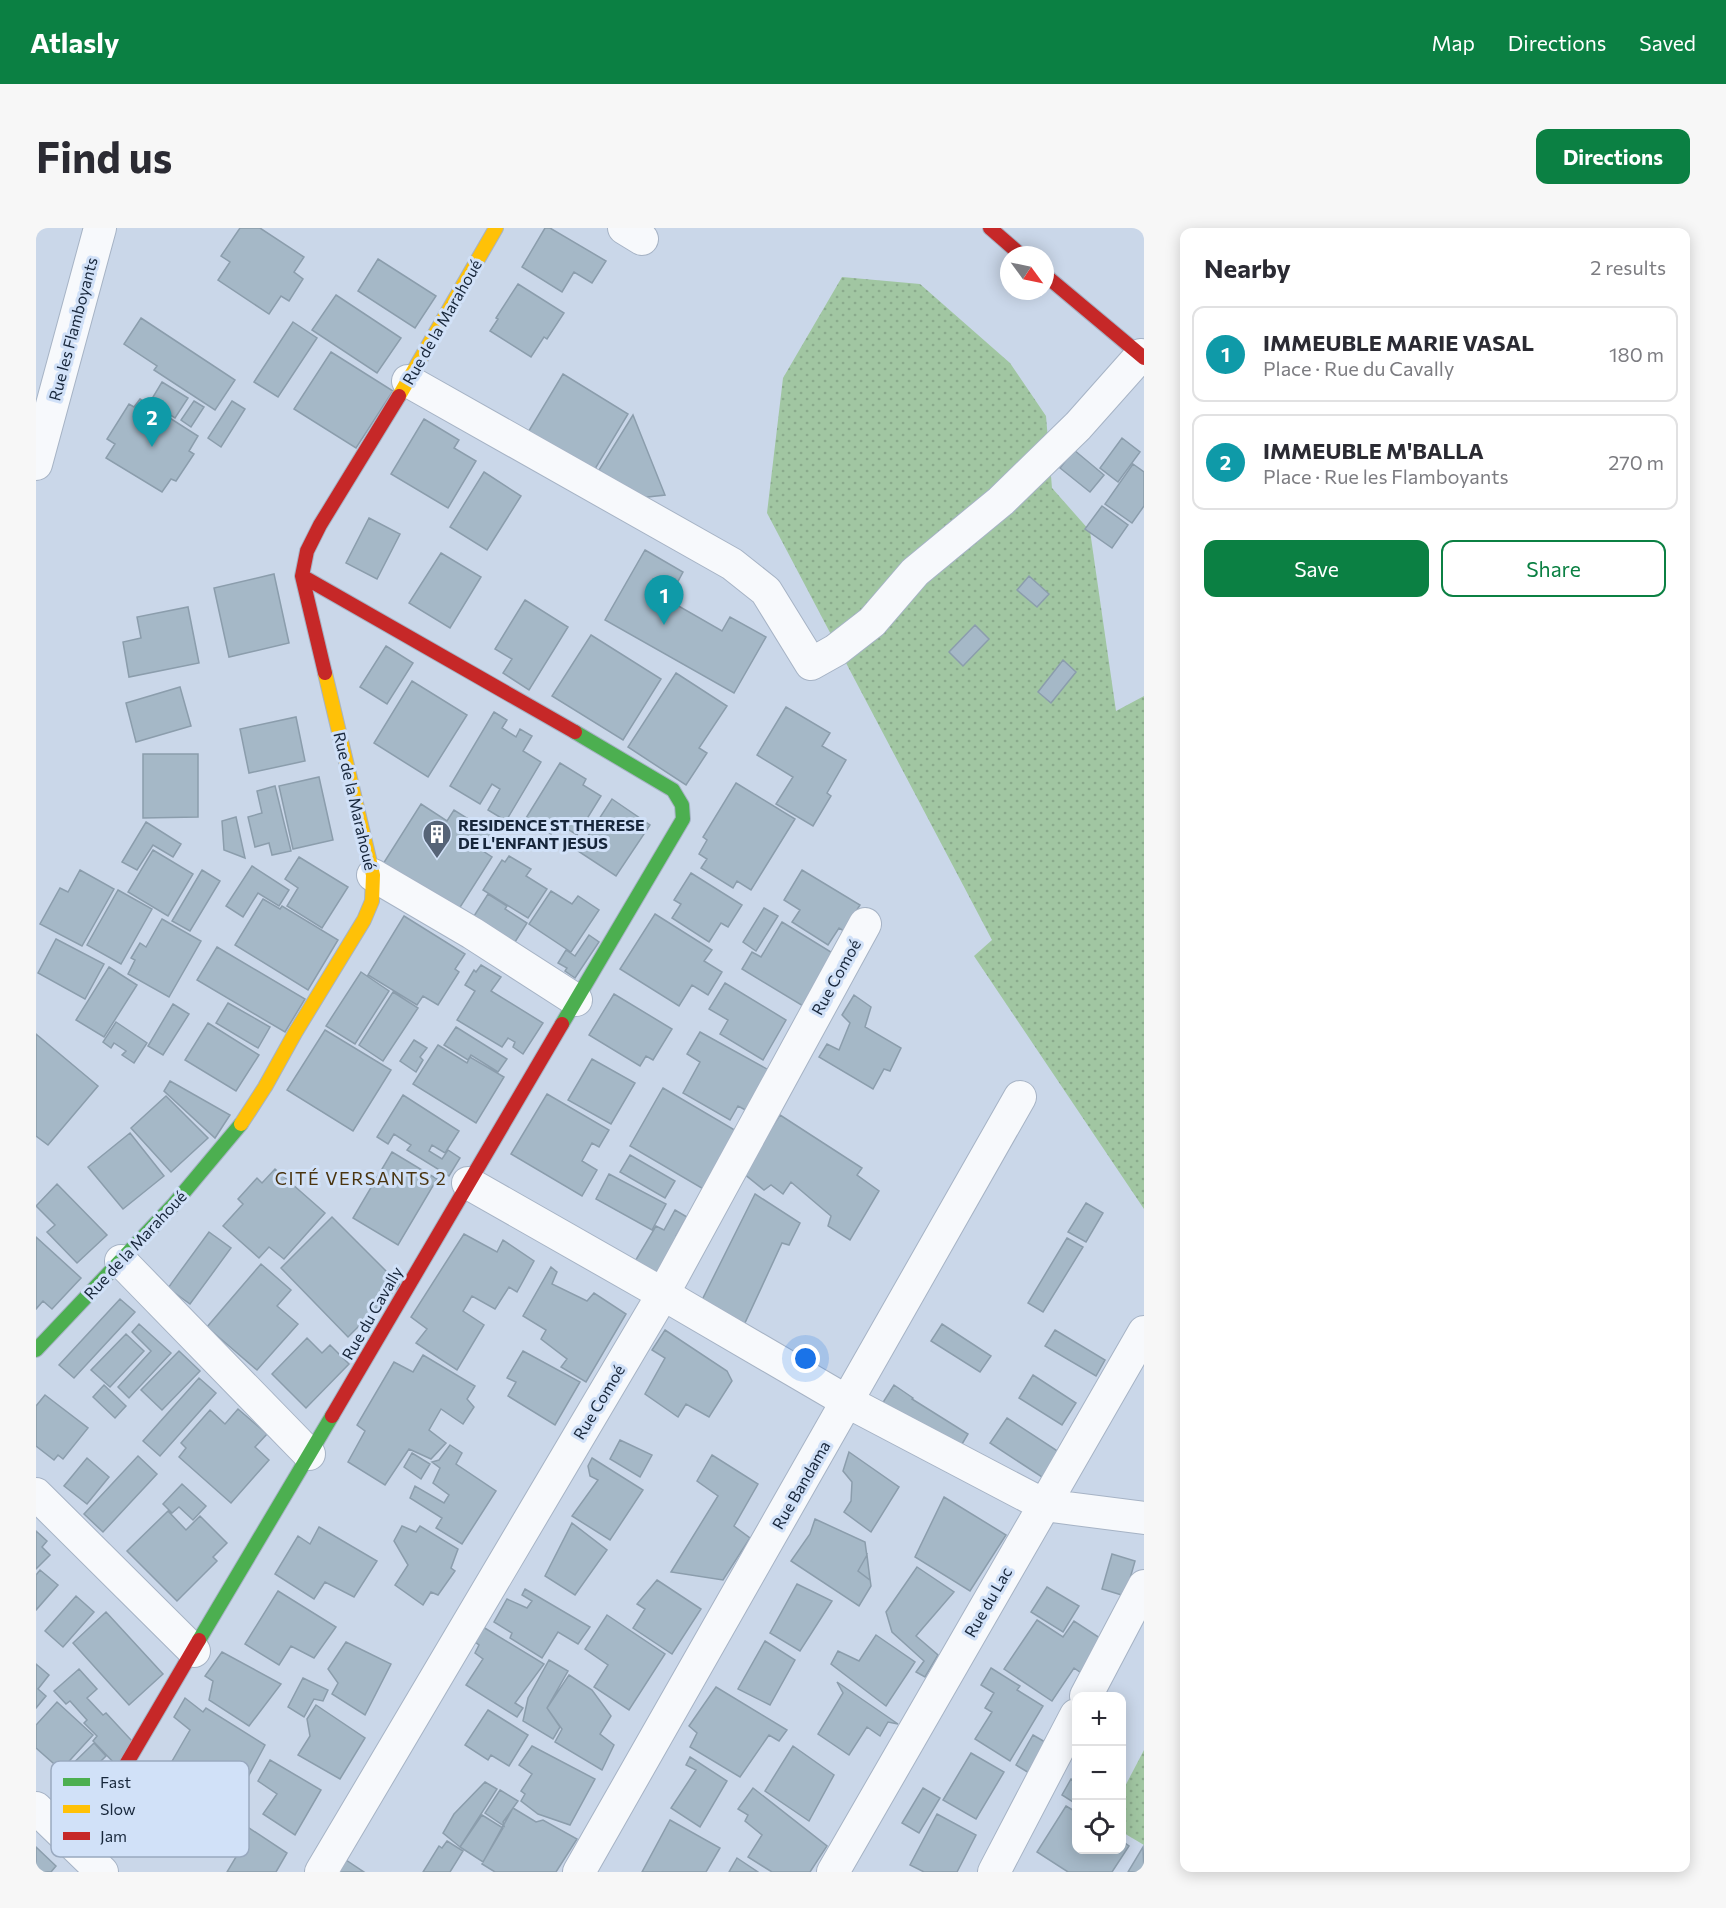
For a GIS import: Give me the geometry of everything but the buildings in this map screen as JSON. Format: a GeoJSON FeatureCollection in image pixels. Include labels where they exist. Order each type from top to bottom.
{"type":"FeatureCollection","features":[{"type":"Feature","properties":{"kind":"street","name":"Rue les Flamboyants"},"geometry":{"type":"LineString","coordinates":[[36,464],[44,404],[100,228]]}},
{"type":"Feature","properties":{"kind":"street","name":"Rue de la Marahoué"},"geometry":{"type":"LineString","coordinates":[[36,1350],[205,1170],[236,1132],[364,920],[372,901],[373,875],[302,576],[307,551],[320,525],[408,381],[496,228]]}},
{"type":"Feature","properties":{"kind":"street"},"geometry":{"type":"LineString","coordinates":[[990,228],[1011,246]]}},
{"type":"Feature","properties":{"kind":"street"},"geometry":{"type":"LineString","coordinates":[[408,381],[732,564],[766,591],[811,664],[836,650],[872,622],[915,572],[1001,501],[1078,426],[1142,356],[1054,283]]}},
{"type":"Feature","properties":{"kind":"street","name":"Rue du Cavally"},"geometry":{"type":"LineString","coordinates":[[129,1761],[683,819],[684,805],[677,794],[656,779],[302,576]]}},
{"type":"Feature","properties":{"kind":"street"},"geometry":{"type":"LineString","coordinates":[[373,875],[472,933],[576,1000]]}},
{"type":"Feature","properties":{"kind":"street","name":"Rue Comoé"},"geometry":{"type":"LineString","coordinates":[[321,1872],[663,1294],[865,924]]}},
{"type":"Feature","properties":{"kind":"street","name":"Rue Bandama"},"geometry":{"type":"LineString","coordinates":[[579,1872],[1020,1097]]}},
{"type":"Feature","properties":{"kind":"street"},"geometry":{"type":"LineString","coordinates":[[468,1183],[848,1402],[1044,1505],[1144,1518]]}},
{"type":"Feature","properties":{"kind":"street"},"geometry":{"type":"LineString","coordinates":[[121,1261],[309,1454]]}},
{"type":"Feature","properties":{"kind":"street","name":"Rue du Lac"},"geometry":{"type":"LineString","coordinates":[[833,1872],[1144,1332]]}},
{"type":"Feature","properties":{"kind":"street"},"geometry":{"type":"LineString","coordinates":[[36,1494],[194,1651]]}},
{"type":"Feature","properties":{"kind":"street"},"geometry":{"type":"LineString","coordinates":[[1088,1692],[1144,1586]]}},
{"type":"Feature","properties":{"kind":"street"},"geometry":{"type":"LineString","coordinates":[[994,1872],[1072,1724]]}},
{"type":"Feature","properties":{"kind":"street"},"geometry":{"type":"LineString","coordinates":[[36,1808],[51,1823]]}},
{"type":"Feature","properties":{"kind":"street"},"geometry":{"type":"LineString","coordinates":[[86,1857],[102,1872]]}},
{"type":"Feature","properties":{"kind":"green space"},"geometry":{"type":"Polygon","coordinates":[[[842,277],[920,284],[1010,363],[1046,416],[1052,488],[1090,531],[1116,711],[1144,696],[1144,1209],[974,956],[992,940],[767,513],[783,378],[842,277]]]}},
{"type":"Feature","properties":{"kind":"green space"},"geometry":{"type":"Polygon","coordinates":[[[1144,1750],[1144,1845],[1126,1834],[1126,1784],[1144,1750]]]}},
{"type":"Feature","properties":{"kind":"traffic: fast"},"geometry":{"type":"LineString","coordinates":[[562,1024],[683,819],[682,805],[673,790],[575,732]]}},
{"type":"Feature","properties":{"kind":"traffic: fast"},"geometry":{"type":"LineString","coordinates":[[36,1350],[174,1204],[241,1124]]}},
{"type":"Feature","properties":{"kind":"traffic: fast"},"geometry":{"type":"LineString","coordinates":[[199,1640],[332,1416]]}},
{"type":"Feature","properties":{"kind":"traffic: slow"},"geometry":{"type":"LineString","coordinates":[[399,396],[496,228]]}},
{"type":"Feature","properties":{"kind":"traffic: slow"},"geometry":{"type":"LineString","coordinates":[[241,1124],[364,920],[372,901],[373,875],[325,673]]}},
{"type":"Feature","properties":{"kind":"traffic: jam"},"geometry":{"type":"LineString","coordinates":[[990,228],[1011,246]]}},
{"type":"Feature","properties":{"kind":"traffic: jam"},"geometry":{"type":"LineString","coordinates":[[1054,283],[1144,358]]}},
{"type":"Feature","properties":{"kind":"traffic: jam"},"geometry":{"type":"LineString","coordinates":[[325,673],[302,576],[307,551],[320,525],[399,396]]}},
{"type":"Feature","properties":{"kind":"traffic: jam"},"geometry":{"type":"LineString","coordinates":[[302,576],[575,732]]}},
{"type":"Feature","properties":{"kind":"traffic: jam"},"geometry":{"type":"LineString","coordinates":[[332,1416],[562,1024]]}},
{"type":"Feature","properties":{"kind":"traffic: jam"},"geometry":{"type":"LineString","coordinates":[[128,1761],[199,1640]]}},
{"type":"Feature","properties":{"kind":"place","name":"IMMEUBLE M'BALLA"},"geometry":{"type":"Point","coordinates":[152,447]}},
{"type":"Feature","properties":{"kind":"place","name":"IMMEUBLE MARIE VASAL"},"geometry":{"type":"Point","coordinates":[664,625]}},
{"type":"Feature","properties":{"kind":"place","name":"RESIDENCE ST THERESE DE L'ENFANT JESUS"},"geometry":{"type":"Point","coordinates":[437,860]}},
{"type":"Feature","properties":{"kind":"district","name":"CITÉ VERSANTS 2"},"geometry":{"type":"Point","coordinates":[361,1179]}}]}
